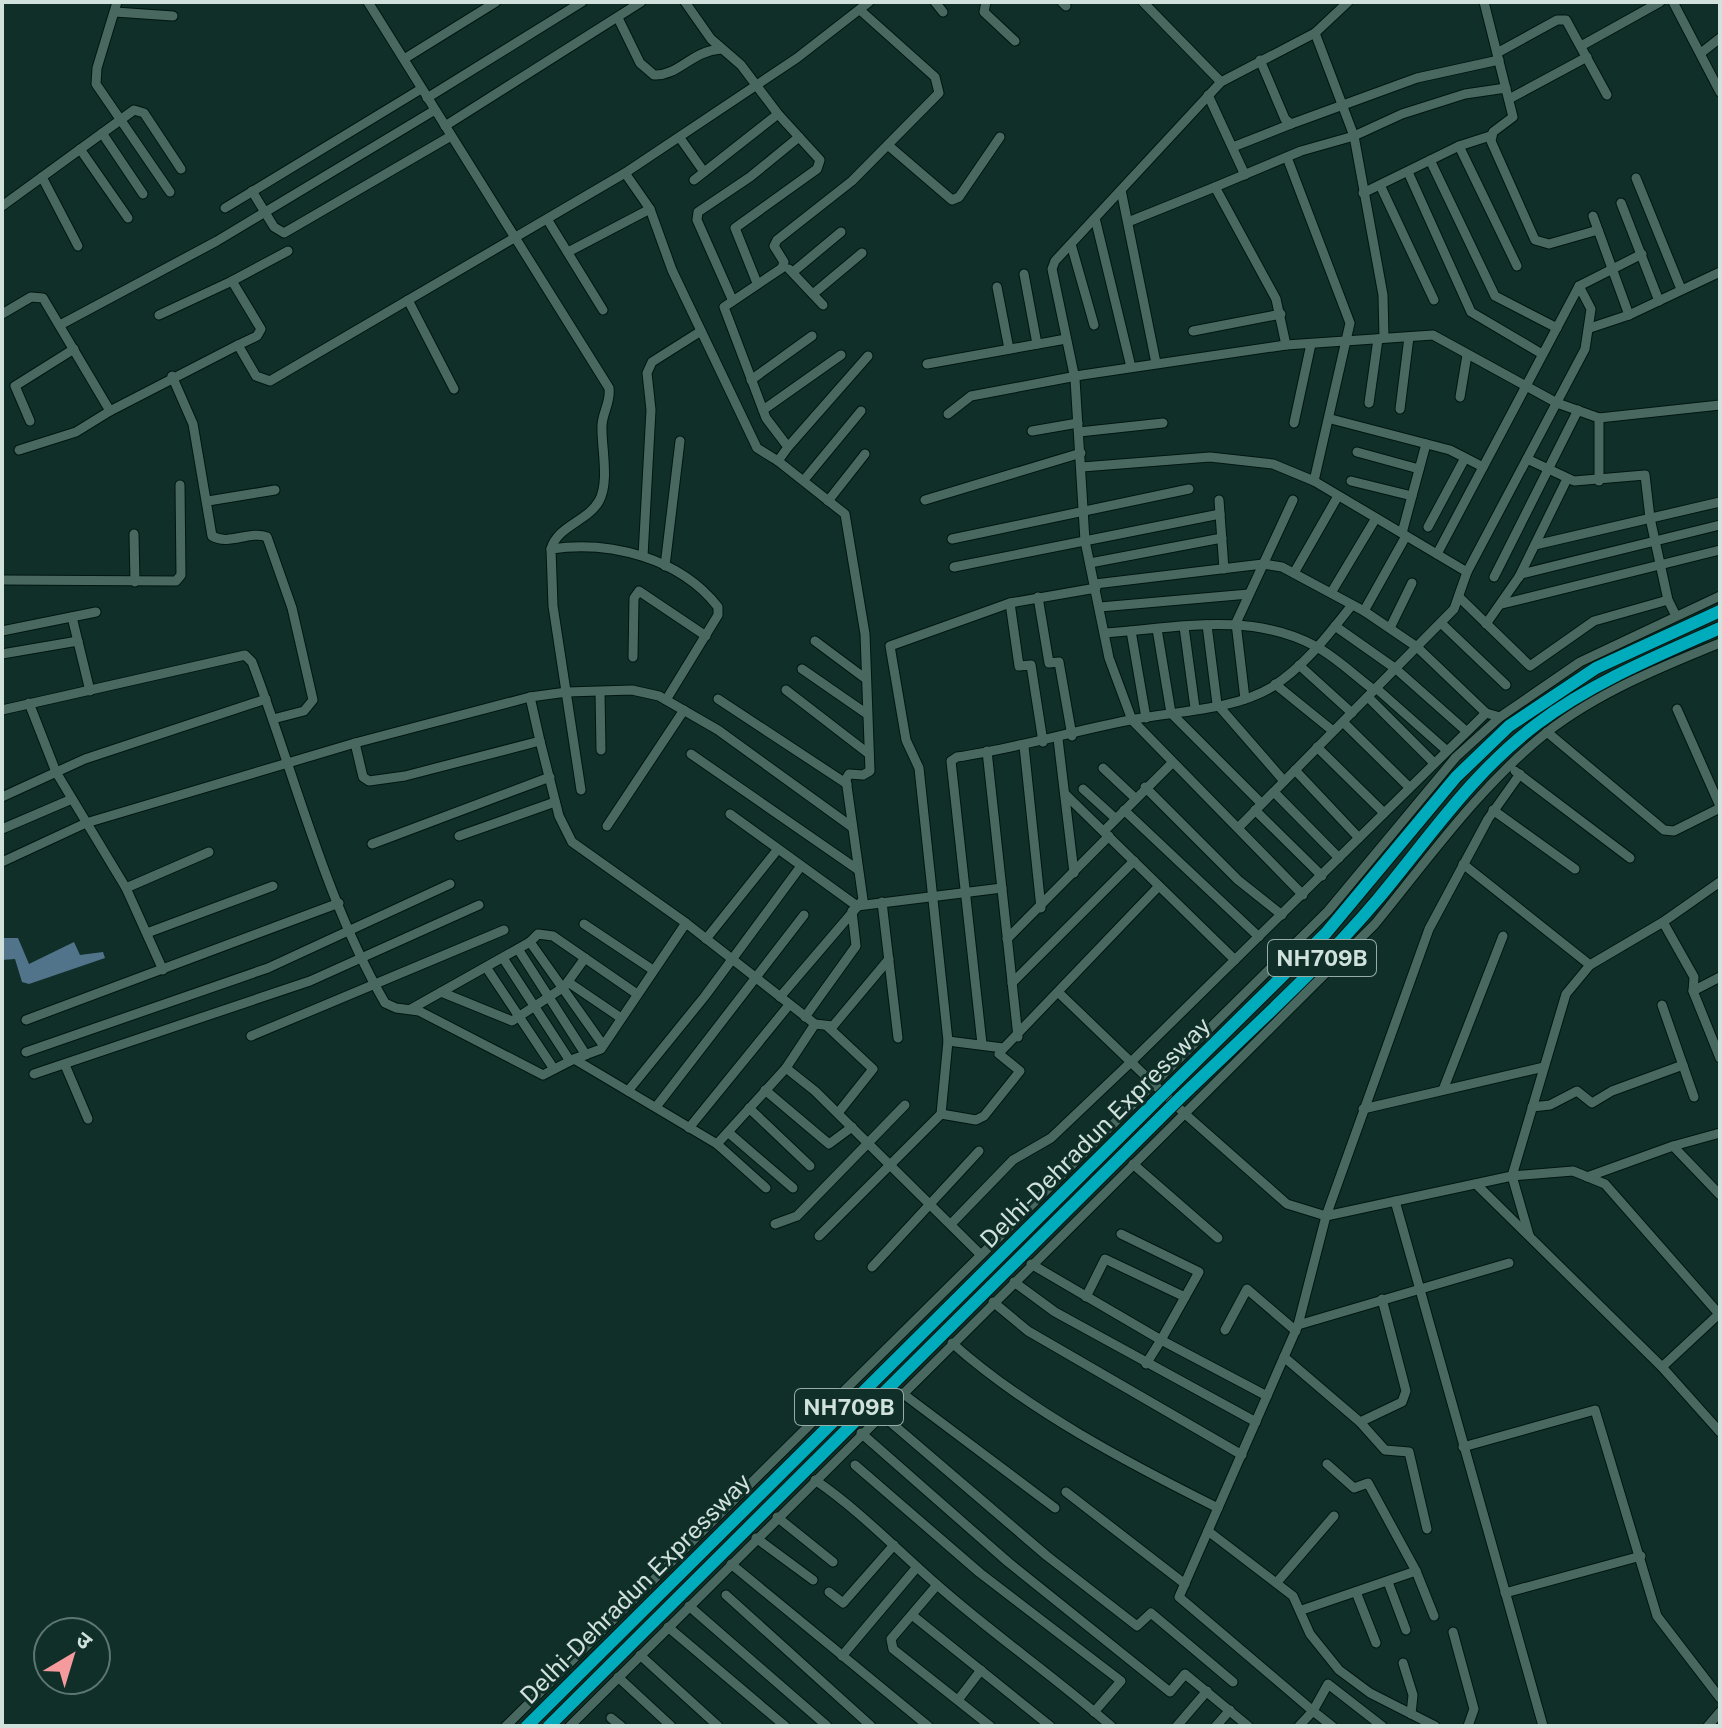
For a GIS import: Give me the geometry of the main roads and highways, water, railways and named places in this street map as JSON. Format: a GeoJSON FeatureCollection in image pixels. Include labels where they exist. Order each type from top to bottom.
{"type":"FeatureCollection","features":[{"type":"Feature","properties":{"kind":"highway","name":"Delhi-Dehradun Expressway"},"geometry":{"type":"LineString","coordinates":[[527,1726],[1326,933],[1366,889],[1440,796],[1491,742],[1536,706],[1596,668],[1720,611]]}},
{"type":"Feature","properties":{"kind":"highway","name":"Delhi-Dehradun Expressway"},"geometry":{"type":"LineString","coordinates":[[549,1726],[1337,943],[1378,899],[1451,805],[1501,754],[1538,723],[1592,688],[1720,628]]}},
{"type":"Feature","properties":{"kind":"water"},"geometry":{"type":"Polygon","coordinates":[[[2,938],[18,938],[29,964],[74,942],[80,955],[103,952],[105,958],[29,984],[22,982],[15,959],[2,960],[2,938]]]}}]}
